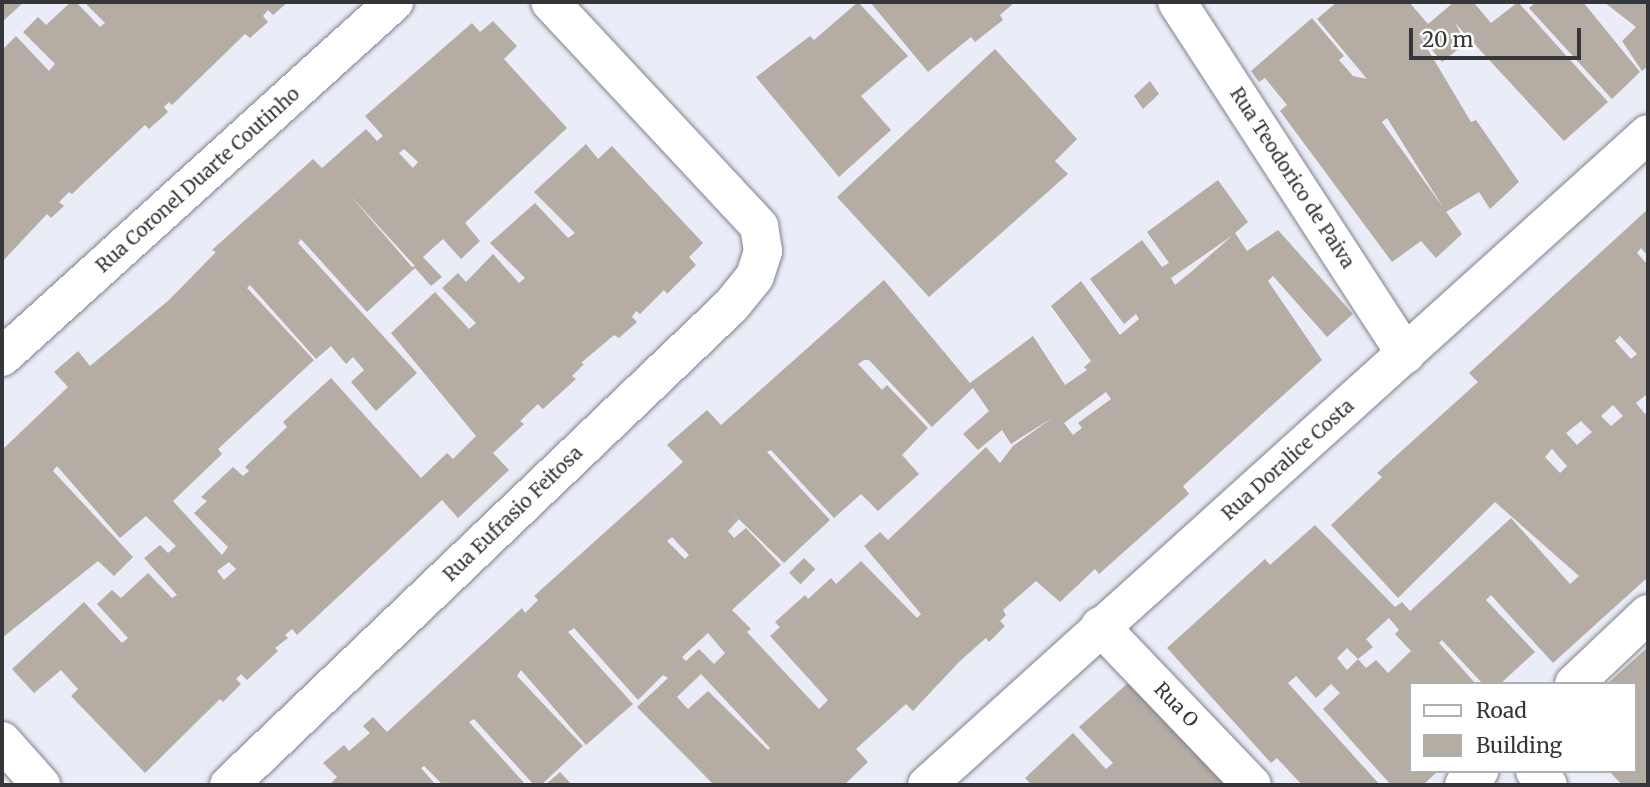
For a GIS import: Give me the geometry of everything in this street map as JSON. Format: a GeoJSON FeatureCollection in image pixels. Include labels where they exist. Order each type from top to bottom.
{"type":"FeatureCollection","features":[{"type":"Feature","properties":{"kind":"street","name":"Rua Coronel Duarte Coutinho"},"geometry":{"type":"LineString","coordinates":[[2,358],[394,2]]}},
{"type":"Feature","properties":{"kind":"street","name":"Rua Eufrasio Feitosa"},"geometry":{"type":"LineString","coordinates":[[229,785],[731,306],[755,276],[763,251],[759,226],[550,2]]}},
{"type":"Feature","properties":{"kind":"street","name":"Rua Teodorico de Paiva"},"geometry":{"type":"LineString","coordinates":[[1177,2],[1406,354]]}},
{"type":"Feature","properties":{"kind":"street","name":"Rua Doralice Costa"},"geometry":{"type":"LineString","coordinates":[[927,785],[1648,134]]}},
{"type":"Feature","properties":{"kind":"street"},"geometry":{"type":"LineString","coordinates":[[1576,682],[1648,614]]}},
{"type":"Feature","properties":{"kind":"street","name":"Rua O"},"geometry":{"type":"LineString","coordinates":[[1100,626],[1252,785]]}},
{"type":"Feature","properties":{"kind":"street"},"geometry":{"type":"LineString","coordinates":[[2,741],[41,785]]}},
{"type":"Feature","properties":{"kind":"street"},"geometry":{"type":"LineString","coordinates":[[1464,785],[1477,773]]}},
{"type":"Feature","properties":{"kind":"building"},"geometry":{"type":"Polygon","coordinates":[[[2,2],[24,2],[2,22],[2,2]]]}},
{"type":"Feature","properties":{"kind":"building"},"geometry":{"type":"Polygon","coordinates":[[[71,2],[76,2],[100,27],[105,23],[84,2],[288,2],[273,15],[268,10],[263,16],[268,22],[250,38],[245,34],[172,105],[169,102],[164,107],[168,112],[149,129],[145,125],[72,194],[69,192],[59,202],[64,206],[51,218],[47,214],[2,262],[2,50],[16,36],[49,71],[55,64],[23,32],[38,17],[46,25],[71,2]]]}},
{"type":"Feature","properties":{"kind":"building"},"geometry":{"type":"Polygon","coordinates":[[[858,2],[908,56],[861,96],[891,130],[839,177],[756,77],[810,36],[814,40],[858,2]]]}},
{"type":"Feature","properties":{"kind":"building"},"geometry":{"type":"Polygon","coordinates":[[[870,2],[1015,2],[1000,15],[1003,20],[975,42],[971,37],[928,72],[870,2]]]}},
{"type":"Feature","properties":{"kind":"building"},"geometry":{"type":"Polygon","coordinates":[[[1337,2],[1409,2],[1428,24],[1454,2],[1478,2],[1475,4],[1491,23],[1518,2],[1608,102],[1564,141],[1455,23],[1466,43],[1442,62],[1418,33],[1471,122],[1476,120],[1519,182],[1490,209],[1479,192],[1446,212],[1462,234],[1436,258],[1421,241],[1392,262],[1280,111],[1287,105],[1265,78],[1259,82],[1251,71],[1312,18],[1344,56],[1339,60],[1353,76],[1367,79],[1317,19],[1337,2]],[[1387,118],[1382,122],[1444,209],[1387,118]]]}},
{"type":"Feature","properties":{"kind":"building"},"geometry":{"type":"Polygon","coordinates":[[[1536,2],[1583,2],[1640,72],[1612,99],[1529,8],[1536,2]]]}},
{"type":"Feature","properties":{"kind":"building"},"geometry":{"type":"Polygon","coordinates":[[[1604,2],[1648,2],[1648,66],[1642,71],[1622,41],[1636,27],[1604,2]]]}},
{"type":"Feature","properties":{"kind":"building"},"geometry":{"type":"Polygon","coordinates":[[[493,21],[517,46],[504,59],[567,128],[465,223],[480,241],[461,259],[443,239],[423,257],[442,277],[431,286],[415,268],[367,312],[301,239],[298,243],[417,373],[376,411],[351,382],[364,370],[353,357],[346,364],[331,346],[316,359],[250,285],[247,288],[314,360],[218,449],[222,454],[173,501],[222,555],[228,547],[194,513],[207,501],[201,497],[233,467],[243,476],[249,471],[245,467],[287,427],[283,422],[331,378],[421,478],[447,453],[453,459],[476,436],[391,333],[435,292],[469,329],[476,323],[442,288],[458,273],[466,282],[493,254],[519,283],[525,278],[490,243],[535,203],[568,238],[575,233],[534,192],[586,144],[598,159],[612,146],[703,243],[689,257],[696,265],[667,294],[664,290],[640,314],[636,311],[632,317],[637,322],[619,338],[614,335],[581,363],[584,364],[572,376],[576,379],[543,409],[538,404],[520,421],[524,424],[493,453],[509,470],[458,518],[442,500],[297,635],[292,629],[285,635],[288,638],[275,648],[278,651],[247,680],[241,674],[236,679],[241,684],[223,702],[220,699],[145,773],[71,696],[78,689],[61,670],[34,693],[12,669],[84,602],[122,643],[128,638],[97,604],[112,590],[121,598],[148,573],[172,598],[177,595],[144,558],[160,545],[168,553],[176,546],[146,516],[120,538],[57,466],[53,471],[133,557],[114,576],[98,561],[2,638],[2,450],[68,387],[54,372],[78,351],[90,366],[169,300],[216,252],[212,250],[313,159],[322,168],[366,129],[377,141],[383,136],[365,116],[472,23],[480,32],[493,21]],[[404,149],[399,153],[413,168],[418,162],[404,149]],[[349,194],[412,267],[415,266],[349,194]],[[229,562],[217,571],[224,580],[236,569],[229,562]]]}},
{"type":"Feature","properties":{"kind":"building"},"geometry":{"type":"Polygon","coordinates":[[[995,49],[1077,139],[1055,161],[1068,174],[929,297],[837,197],[995,49]]]}},
{"type":"Feature","properties":{"kind":"building"},"geometry":{"type":"Polygon","coordinates":[[[1150,81],[1159,94],[1143,109],[1134,96],[1150,81]]]}},
{"type":"Feature","properties":{"kind":"building"},"geometry":{"type":"Polygon","coordinates":[[[1218,180],[1248,222],[1235,233],[1247,251],[1278,230],[1353,314],[1327,337],[1273,276],[1268,281],[1322,360],[1183,486],[1189,494],[1099,574],[1095,569],[1060,602],[1036,581],[1003,610],[1006,615],[1000,621],[1005,626],[989,642],[986,638],[960,661],[913,711],[906,704],[856,749],[868,762],[844,785],[714,785],[637,707],[668,678],[663,675],[638,700],[574,628],[568,632],[633,704],[586,745],[521,670],[517,676],[583,746],[541,785],[534,785],[474,719],[469,722],[526,785],[443,785],[424,766],[421,768],[436,785],[329,785],[337,777],[323,763],[344,745],[349,751],[370,733],[363,726],[373,717],[387,732],[522,608],[525,613],[538,600],[534,596],[683,462],[667,445],[707,410],[721,425],[884,280],[970,383],[1033,336],[1065,385],[1087,370],[1084,367],[1091,361],[1051,306],[1081,281],[1120,335],[1139,319],[1136,314],[1124,324],[1090,279],[1142,240],[1162,267],[1169,263],[1147,232],[1218,180]],[[1233,235],[1171,278],[1175,285],[1233,235]],[[864,360],[858,364],[882,390],[887,385],[928,428],[902,455],[919,474],[878,511],[861,494],[834,518],[771,450],[767,452],[830,520],[784,563],[739,519],[728,531],[734,538],[746,528],[781,565],[732,610],[751,629],[747,632],[819,709],[828,700],[770,636],[780,627],[775,622],[805,595],[808,599],[831,578],[836,584],[861,561],[917,618],[921,614],[864,546],[880,532],[888,540],[986,447],[1000,463],[1013,446],[1055,416],[1011,444],[1002,430],[978,450],[963,434],[989,411],[973,388],[932,427],[869,360],[864,360]],[[1106,392],[1064,423],[1073,435],[1082,428],[1078,423],[1111,399],[1106,392]],[[672,537],[667,541],[685,559],[689,555],[672,537]],[[708,633],[682,657],[686,661],[699,649],[714,664],[725,653],[708,633]],[[701,674],[677,697],[688,709],[708,691],[768,750],[770,748],[701,674]]]}},
{"type":"Feature","properties":{"kind":"building"},"geometry":{"type":"Polygon","coordinates":[[[1648,209],[1648,256],[1641,248],[1637,253],[1648,265],[1648,398],[1646,395],[1636,403],[1645,414],[1648,411],[1648,577],[1553,663],[1491,595],[1486,600],[1535,652],[1502,682],[1481,682],[1442,640],[1439,643],[1474,682],[1408,682],[1408,773],[1436,773],[1423,785],[1391,785],[1323,709],[1340,693],[1331,684],[1316,698],[1296,676],[1288,683],[1380,785],[1302,785],[1277,758],[1271,763],[1167,648],[1265,559],[1270,565],[1315,525],[1395,607],[1402,602],[1410,611],[1511,518],[1570,584],[1579,576],[1495,502],[1398,598],[1331,525],[1382,477],[1377,473],[1478,382],[1469,373],[1648,209]],[[1620,336],[1615,341],[1631,359],[1637,354],[1620,336]],[[1613,405],[1601,416],[1611,426],[1623,416],[1613,405]],[[1581,421],[1566,433],[1577,445],[1592,432],[1581,421]],[[1552,449],[1545,457],[1560,473],[1567,466],[1552,449]],[[1389,618],[1366,639],[1373,647],[1358,659],[1366,668],[1376,660],[1388,673],[1411,651],[1395,634],[1399,630],[1389,618]],[[1347,648],[1337,658],[1347,670],[1358,659],[1347,648]]]}},
{"type":"Feature","properties":{"kind":"building"},"geometry":{"type":"Polygon","coordinates":[[[804,558],[815,569],[800,584],[789,573],[804,558]]]}},
{"type":"Feature","properties":{"kind":"building"},"geometry":{"type":"Polygon","coordinates":[[[1648,647],[1648,785],[1622,785],[1611,773],[1636,773],[1636,682],[1609,682],[1648,647]]]}},
{"type":"Feature","properties":{"kind":"building"},"geometry":{"type":"Polygon","coordinates":[[[1129,682],[1228,785],[1032,785],[1025,778],[1073,733],[1106,769],[1113,763],[1079,727],[1129,682]]]}},
{"type":"Feature","properties":{"kind":"building"},"geometry":{"type":"Polygon","coordinates":[[[560,772],[572,785],[545,785],[560,772]]]}}]}
